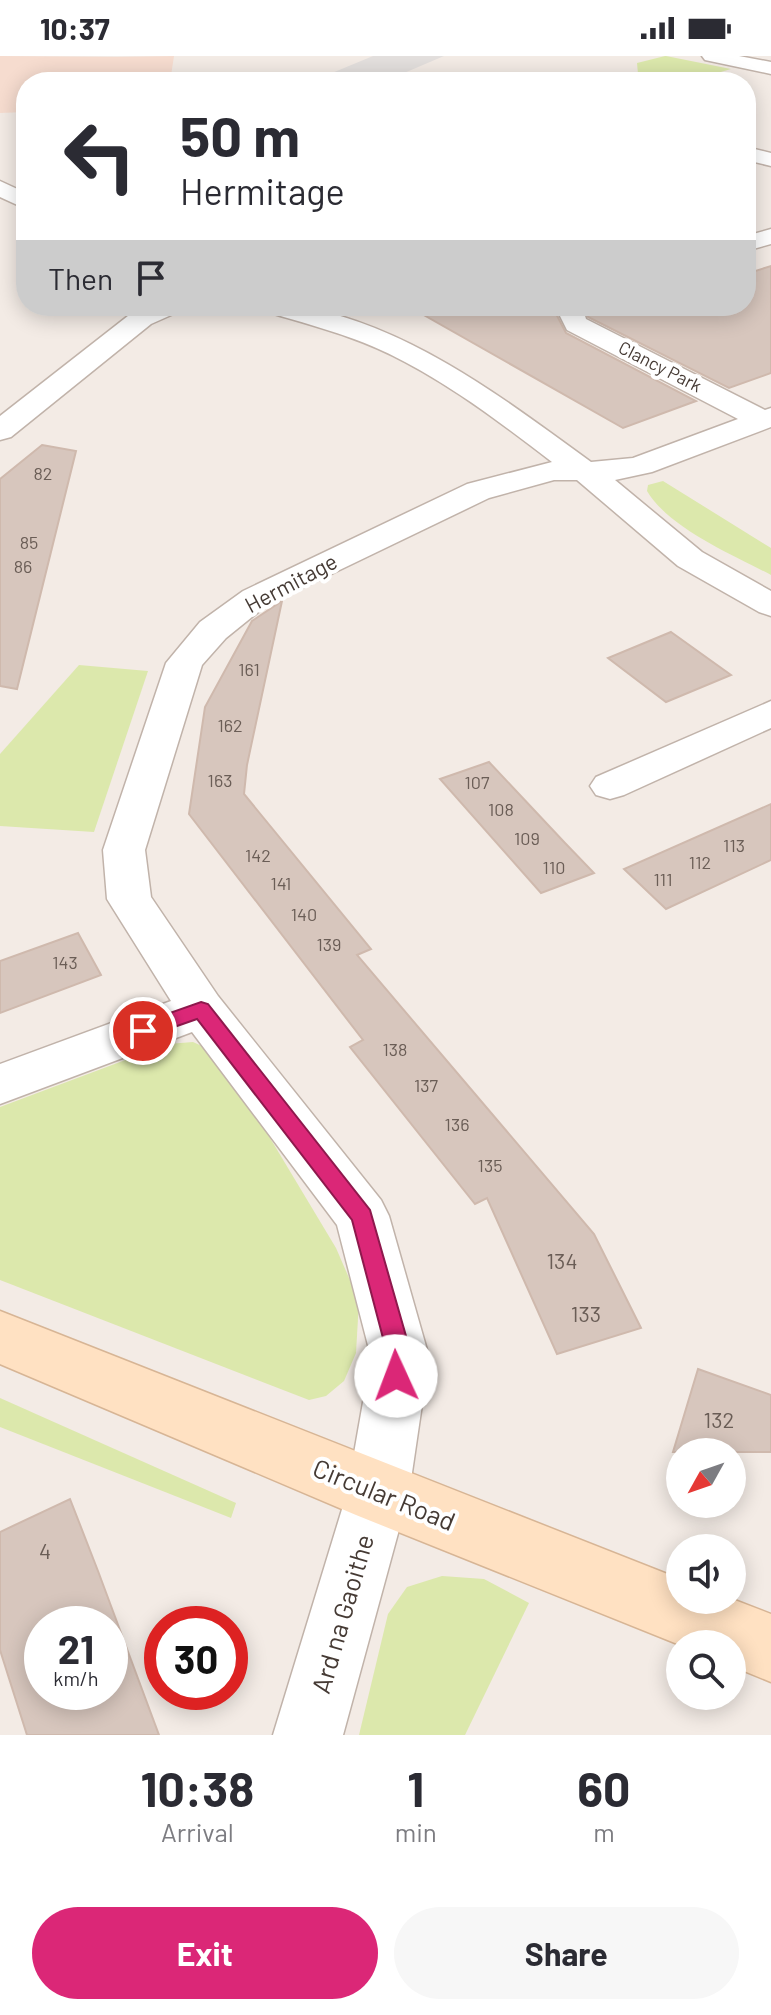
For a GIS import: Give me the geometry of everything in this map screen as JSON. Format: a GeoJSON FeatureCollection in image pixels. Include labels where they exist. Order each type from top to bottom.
{"type":"FeatureCollection","features":[{"type":"Feature","properties":{"kind":"main road","name":"Circular Road"},"geometry":{"type":"LineString","coordinates":[[0,1337],[378,1493],[771,1648]]}},
{"type":"Feature","properties":{"kind":"street"},"geometry":{"type":"LineString","coordinates":[[711,56],[771,68]]}},
{"type":"Feature","properties":{"kind":"street"},"geometry":{"type":"LineString","coordinates":[[0,431],[146,316]]}},
{"type":"Feature","properties":{"kind":"street"},"geometry":{"type":"LineString","coordinates":[[309,316],[358,331],[413,355],[481,395],[587,473],[690,559],[771,605]]}},
{"type":"Feature","properties":{"kind":"street","name":"Clancy Park"},"geometry":{"type":"LineString","coordinates":[[572,316],[576,324],[767,418]]}},
{"type":"Feature","properties":{"kind":"street"},"geometry":{"type":"LineString","coordinates":[[0,394],[36,401]]}},
{"type":"Feature","properties":{"kind":"street","name":"Clancy Park"},"geometry":{"type":"LineString","coordinates":[[587,473],[641,465],[767,418]]}},
{"type":"Feature","properties":{"kind":"street","name":"Hermitage"},"geometry":{"type":"LineString","coordinates":[[378,1493],[400,1357],[362,1216],[201,1009],[129,899],[124,850],[184,663],[213,630],[255,598],[478,491],[553,471],[587,473]]}},
{"type":"Feature","properties":{"kind":"street"},"geometry":{"type":"LineString","coordinates":[[610,786],[771,713]]}},
{"type":"Feature","properties":{"kind":"street"},"geometry":{"type":"LineString","coordinates":[[0,1084],[201,1009]]}},
{"type":"Feature","properties":{"kind":"street","name":"Ard na Gaoithe"},"geometry":{"type":"LineString","coordinates":[[308,1735],[378,1493]]}},
{"type":"Feature","properties":{"kind":"shaded area"},"geometry":{"type":"Polygon","coordinates":[[[0,56],[174,56],[172,72],[16,72],[16,112],[0,113],[0,56]]]}},
{"type":"Feature","properties":{"kind":"shaded area"},"geometry":{"type":"Polygon","coordinates":[[[373,56],[444,56],[406,72],[334,72],[373,56]]]}},
{"type":"Feature","properties":{"kind":"green space"},"geometry":{"type":"Polygon","coordinates":[[[665,56],[731,69],[721,72],[638,72],[637,63],[665,56]]]}},
{"type":"Feature","properties":{"kind":"green space"},"geometry":{"type":"Polygon","coordinates":[[[663,481],[771,548],[771,575],[703,539],[670,517],[647,491],[648,485],[663,481]]]}},
{"type":"Feature","properties":{"kind":"green space"},"geometry":{"type":"Polygon","coordinates":[[[79,665],[148,671],[94,832],[0,826],[0,754],[79,665]]]}},
{"type":"Feature","properties":{"kind":"green space"},"geometry":{"type":"Polygon","coordinates":[[[193,1042],[213,1051],[255,1113],[336,1248],[359,1301],[356,1353],[344,1381],[326,1396],[309,1400],[0,1280],[0,1107],[168,1044],[193,1042]]]}},
{"type":"Feature","properties":{"kind":"green space"},"geometry":{"type":"Polygon","coordinates":[[[0,1398],[236,1503],[231,1518],[0,1427],[0,1398]]]}},
{"type":"Feature","properties":{"kind":"green space"},"geometry":{"type":"Polygon","coordinates":[[[442,1576],[484,1579],[529,1603],[465,1735],[359,1735],[388,1614],[407,1587],[442,1576]]]}},
{"type":"Feature","properties":{"kind":"building"},"geometry":{"type":"Polygon","coordinates":[[[771,266],[771,373],[729,388],[588,316],[756,316],[756,271],[771,266]]]}},
{"type":"Feature","properties":{"kind":"building"},"geometry":{"type":"Polygon","coordinates":[[[426,316],[557,316],[566,333],[696,401],[623,428],[426,316]]]}},
{"type":"Feature","properties":{"kind":"building"},"geometry":{"type":"Polygon","coordinates":[[[42,445],[76,451],[17,689],[0,686],[0,479],[42,445]]]}},
{"type":"Feature","properties":{"kind":"building"},"geometry":{"type":"Polygon","coordinates":[[[282,601],[247,765],[244,794],[371,949],[357,955],[594,1234],[641,1328],[557,1354],[487,1198],[475,1204],[350,1047],[363,1040],[189,814],[205,707],[252,621],[282,601]]]}},
{"type":"Feature","properties":{"kind":"building"},"geometry":{"type":"Polygon","coordinates":[[[671,632],[731,675],[666,702],[608,658],[671,632]]]}},
{"type":"Feature","properties":{"kind":"building"},"geometry":{"type":"Polygon","coordinates":[[[489,762],[594,873],[541,893],[440,779],[489,762]]]}},
{"type":"Feature","properties":{"kind":"building"},"geometry":{"type":"Polygon","coordinates":[[[771,804],[771,860],[666,909],[624,869],[771,804]]]}},
{"type":"Feature","properties":{"kind":"building"},"geometry":{"type":"Polygon","coordinates":[[[78,933],[101,975],[0,1013],[0,961],[78,933]]]}},
{"type":"Feature","properties":{"kind":"building"},"geometry":{"type":"Polygon","coordinates":[[[698,1369],[771,1395],[771,1452],[746,1452],[746,1438],[677,1438],[698,1369]]]}},
{"type":"Feature","properties":{"kind":"building"},"geometry":{"type":"Polygon","coordinates":[[[70,1499],[111,1606],[24,1606],[24,1710],[128,1710],[128,1652],[144,1695],[144,1710],[150,1710],[159,1735],[27,1735],[0,1650],[0,1532],[70,1499]]]}},
{"type":"Feature","properties":{"kind":"route"},"geometry":{"type":"LineString","coordinates":[[143,1031],[201,1009],[362,1216],[400,1357],[396,1376]]}}]}
